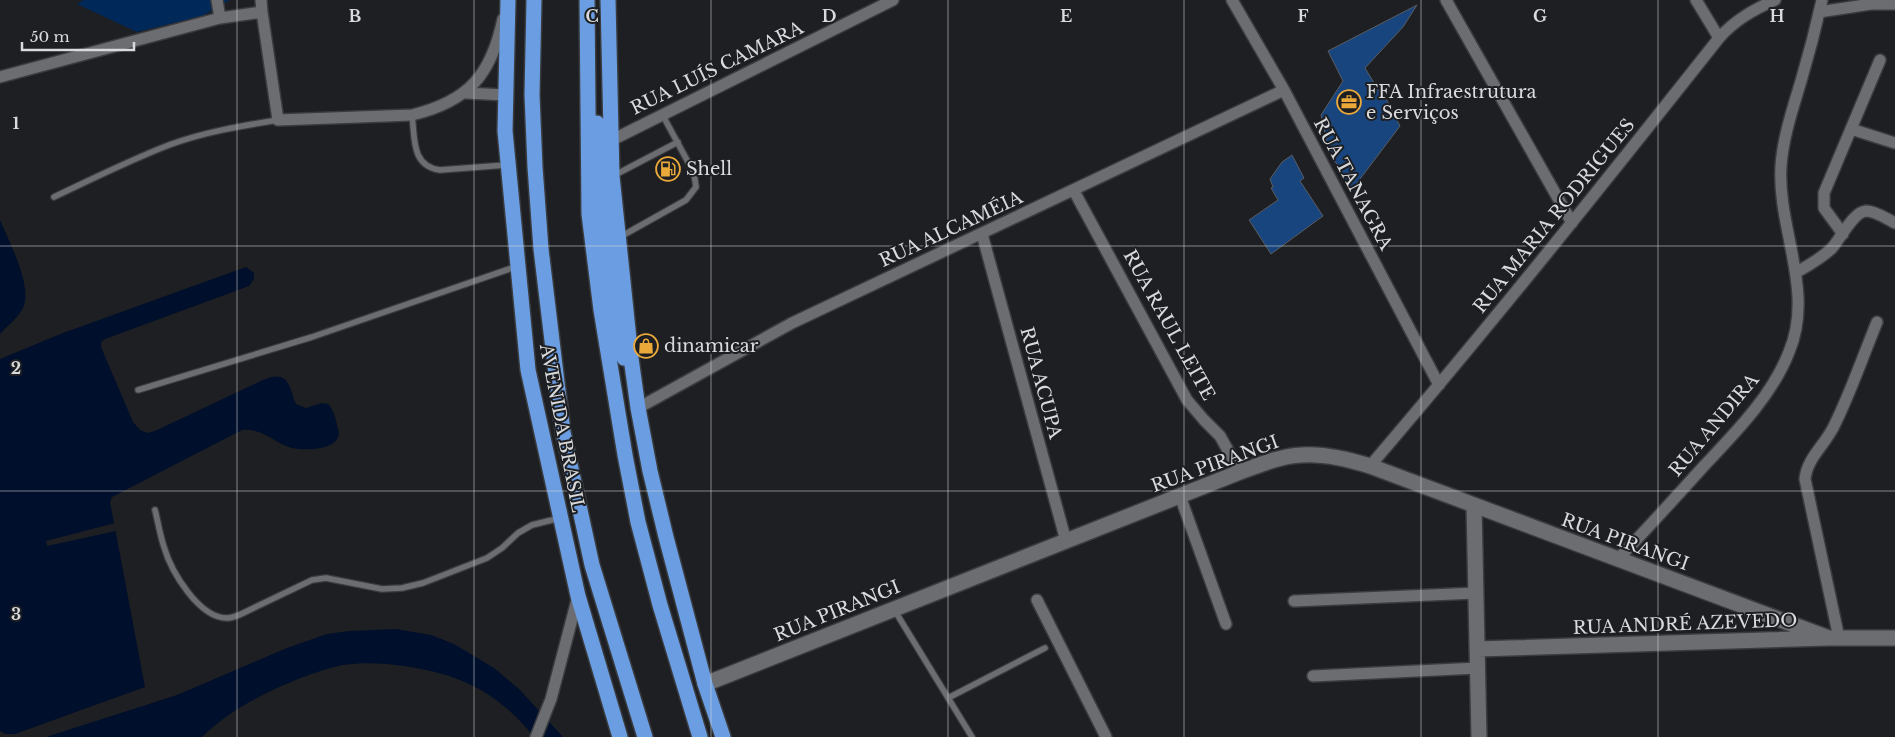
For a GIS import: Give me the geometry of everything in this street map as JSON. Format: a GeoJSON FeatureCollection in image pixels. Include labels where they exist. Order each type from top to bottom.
{"type":"FeatureCollection","features":[{"type":"Feature","properties":{"kind":"highway","name":"AVENIDA BRASIL"},"geometry":{"type":"LineString","coordinates":[[508,0],[505,131],[528,370],[578,596],[620,737]]}},
{"type":"Feature","properties":{"kind":"highway","name":"AVENIDA BRASIL"},"geometry":{"type":"LineString","coordinates":[[534,0],[532,95],[535,167],[541,249],[563,432],[592,565],[644,737]]}},
{"type":"Feature","properties":{"kind":"highway"},"geometry":{"type":"LineString","coordinates":[[587,0],[589,214],[601,310],[638,522],[660,605],[700,737]]}},
{"type":"Feature","properties":{"kind":"highway"},"geometry":{"type":"LineString","coordinates":[[593,0],[595,13],[597,126],[605,234],[617,336],[638,408],[662,518],[705,684],[723,737]]}},
{"type":"Feature","properties":{"kind":"highway"},"geometry":{"type":"LineString","coordinates":[[608,0],[612,176],[638,408]]}},
{"type":"Feature","properties":{"kind":"street"},"geometry":{"type":"LineString","coordinates":[[217,0],[220,18]]}},
{"type":"Feature","properties":{"kind":"street"},"geometry":{"type":"LineString","coordinates":[[261,0],[278,120],[412,115],[444,105],[466,92],[482,74],[494,53],[508,0]]}},
{"type":"Feature","properties":{"kind":"street","name":"RUA LUÍS CAMARA"},"geometry":{"type":"LineString","coordinates":[[610,141],[893,0]]}},
{"type":"Feature","properties":{"kind":"street","name":"RUA TANAGRA"},"geometry":{"type":"LineString","coordinates":[[1232,0],[1284,90],[1439,385]]}},
{"type":"Feature","properties":{"kind":"street"},"geometry":{"type":"LineString","coordinates":[[1446,0],[1572,223]]}},
{"type":"Feature","properties":{"kind":"street"},"geometry":{"type":"LineString","coordinates":[[1696,0],[1718,38]]}},
{"type":"Feature","properties":{"kind":"street","name":"RUA MARIA RODRIGUES"},"geometry":{"type":"LineString","coordinates":[[1370,466],[1572,223],[1718,38],[1731,24],[1775,0]]}},
{"type":"Feature","properties":{"kind":"street","name":"RUA ANDIRA"},"geometry":{"type":"LineString","coordinates":[[1618,559],[1735,433],[1776,378],[1789,353],[1796,332],[1798,303],[1796,272],[1781,201],[1781,165],[1789,120],[1822,0]]}},
{"type":"Feature","properties":{"kind":"street"},"geometry":{"type":"LineString","coordinates":[[1819,12],[1871,4],[1895,4]]}},
{"type":"Feature","properties":{"kind":"street"},"geometry":{"type":"LineString","coordinates":[[0,77],[220,18],[262,12]]}},
{"type":"Feature","properties":{"kind":"street"},"geometry":{"type":"LineString","coordinates":[[1843,234],[1827,214],[1823,200],[1880,60]]}},
{"type":"Feature","properties":{"kind":"street","name":"RUA ALCAMÉIA"},"geometry":{"type":"LineString","coordinates":[[638,408],[792,323],[1284,90]]}},
{"type":"Feature","properties":{"kind":"street"},"geometry":{"type":"LineString","coordinates":[[466,92],[506,95]]}},
{"type":"Feature","properties":{"kind":"street"},"geometry":{"type":"LineString","coordinates":[[1851,128],[1895,143]]}},
{"type":"Feature","properties":{"kind":"street","name":"RUA RAUL LEITE"},"geometry":{"type":"LineString","coordinates":[[1074,191],[1187,400],[1195,411],[1220,436],[1240,472]]}},
{"type":"Feature","properties":{"kind":"street"},"geometry":{"type":"LineString","coordinates":[[1796,272],[1820,258],[1832,248],[1853,219],[1860,213],[1867,211],[1876,213],[1895,223]]}},
{"type":"Feature","properties":{"kind":"street","name":"RUA ACUPA"},"geometry":{"type":"LineString","coordinates":[[982,234],[1066,541]]}},
{"type":"Feature","properties":{"kind":"street"},"geometry":{"type":"LineString","coordinates":[[1834,638],[1805,479],[1810,461],[1824,444],[1836,423],[1877,322]]}},
{"type":"Feature","properties":{"kind":"street","name":"RUA PIRANGI"},"geometry":{"type":"LineString","coordinates":[[705,684],[1240,472],[1279,459],[1301,455],[1347,459],[1370,466],[1834,638]]}},
{"type":"Feature","properties":{"kind":"street"},"geometry":{"type":"LineString","coordinates":[[1180,496],[1226,624]]}},
{"type":"Feature","properties":{"kind":"street"},"geometry":{"type":"LineString","coordinates":[[1474,506],[1479,737]]}},
{"type":"Feature","properties":{"kind":"street"},"geometry":{"type":"LineString","coordinates":[[1294,601],[1476,593]]}},
{"type":"Feature","properties":{"kind":"street"},"geometry":{"type":"LineString","coordinates":[[536,737],[546,713],[578,596]]}},
{"type":"Feature","properties":{"kind":"street"},"geometry":{"type":"LineString","coordinates":[[1037,600],[1106,737]]}},
{"type":"Feature","properties":{"kind":"street","name":"RUA ANDRÉ AZEVEDO"},"geometry":{"type":"LineString","coordinates":[[1477,649],[1834,638],[1895,638]]}},
{"type":"Feature","properties":{"kind":"street"},"geometry":{"type":"LineString","coordinates":[[1313,676],[1478,668]]}},
{"type":"Feature","properties":{"kind":"lane"},"geometry":{"type":"LineString","coordinates":[[618,238],[686,200],[696,187],[694,173],[662,114]]}},
{"type":"Feature","properties":{"kind":"lane"},"geometry":{"type":"LineString","coordinates":[[412,115],[418,155],[423,164],[440,170],[507,165]]}},
{"type":"Feature","properties":{"kind":"lane"},"geometry":{"type":"LineString","coordinates":[[54,197],[171,144],[221,130],[278,120]]}},
{"type":"Feature","properties":{"kind":"lane"},"geometry":{"type":"LineString","coordinates":[[612,176],[678,142]]}},
{"type":"Feature","properties":{"kind":"lane"},"geometry":{"type":"LineString","coordinates":[[138,390],[312,337],[518,266]]}},
{"type":"Feature","properties":{"kind":"lane"},"geometry":{"type":"LineString","coordinates":[[155,510],[164,548],[178,579],[200,605],[214,614],[228,618],[239,615],[312,580],[326,578],[382,589],[402,588],[424,583],[487,558],[502,548],[518,533],[532,525],[560,518]]}},
{"type":"Feature","properties":{"kind":"lane"},"geometry":{"type":"LineString","coordinates":[[894,608],[972,737]]}},
{"type":"Feature","properties":{"kind":"lane"},"geometry":{"type":"LineString","coordinates":[[948,698],[1045,648]]}},
{"type":"Feature","properties":{"kind":"shaded area"},"geometry":{"type":"Polygon","coordinates":[[[83,0],[230,0],[202,16],[137,32],[77,4],[83,0]]]}},
{"type":"Feature","properties":{"kind":"shaded area"},"geometry":{"type":"Polygon","coordinates":[[[0,220],[19,264],[25,288],[25,299],[23,308],[16,318],[0,334],[0,220]]]}},
{"type":"Feature","properties":{"kind":"shaded area"},"geometry":{"type":"Polygon","coordinates":[[[246,267],[254,273],[254,279],[249,286],[101,342],[101,347],[133,422],[140,430],[147,433],[155,431],[263,380],[278,377],[286,380],[296,404],[306,408],[322,403],[328,404],[334,415],[338,436],[335,441],[321,448],[295,449],[255,431],[242,430],[112,497],[110,502],[145,687],[15,734],[6,734],[0,731],[0,359],[63,333],[246,267]]]}},
{"type":"Feature","properties":{"kind":"shaded area"},"geometry":{"type":"Polygon","coordinates":[[[396,629],[431,635],[454,644],[494,668],[519,689],[563,737],[534,737],[520,721],[492,697],[460,680],[424,670],[396,665],[366,663],[325,669],[275,689],[236,710],[202,737],[46,737],[177,695],[287,648],[327,634],[396,629]]]}},
{"type":"Feature","properties":{"kind":"pier"},"geometry":{"type":"Polygon","coordinates":[[[115,523],[116,531],[47,546],[46,541],[115,523]]]}},
{"type":"Feature","properties":{"kind":"building"},"geometry":{"type":"Polygon","coordinates":[[[1417,5],[1403,27],[1365,68],[1379,91],[1381,89],[1400,126],[1351,191],[1340,172],[1341,170],[1329,153],[1321,115],[1343,81],[1328,51],[1417,5]]]}},
{"type":"Feature","properties":{"kind":"building"},"geometry":{"type":"Polygon","coordinates":[[[1292,155],[1304,178],[1300,181],[1323,216],[1271,254],[1249,220],[1278,200],[1271,188],[1273,187],[1270,179],[1282,162],[1292,155]]]}},
{"type":"Feature","properties":{"kind":"place","name":"FFA Infraestrutura e Serviços"},"geometry":{"type":"Point","coordinates":[1349,102]}},
{"type":"Feature","properties":{"kind":"place","name":"Shell"},"geometry":{"type":"Point","coordinates":[668,169]}},
{"type":"Feature","properties":{"kind":"place","name":"dinamicar"},"geometry":{"type":"Point","coordinates":[646,346]}}]}
